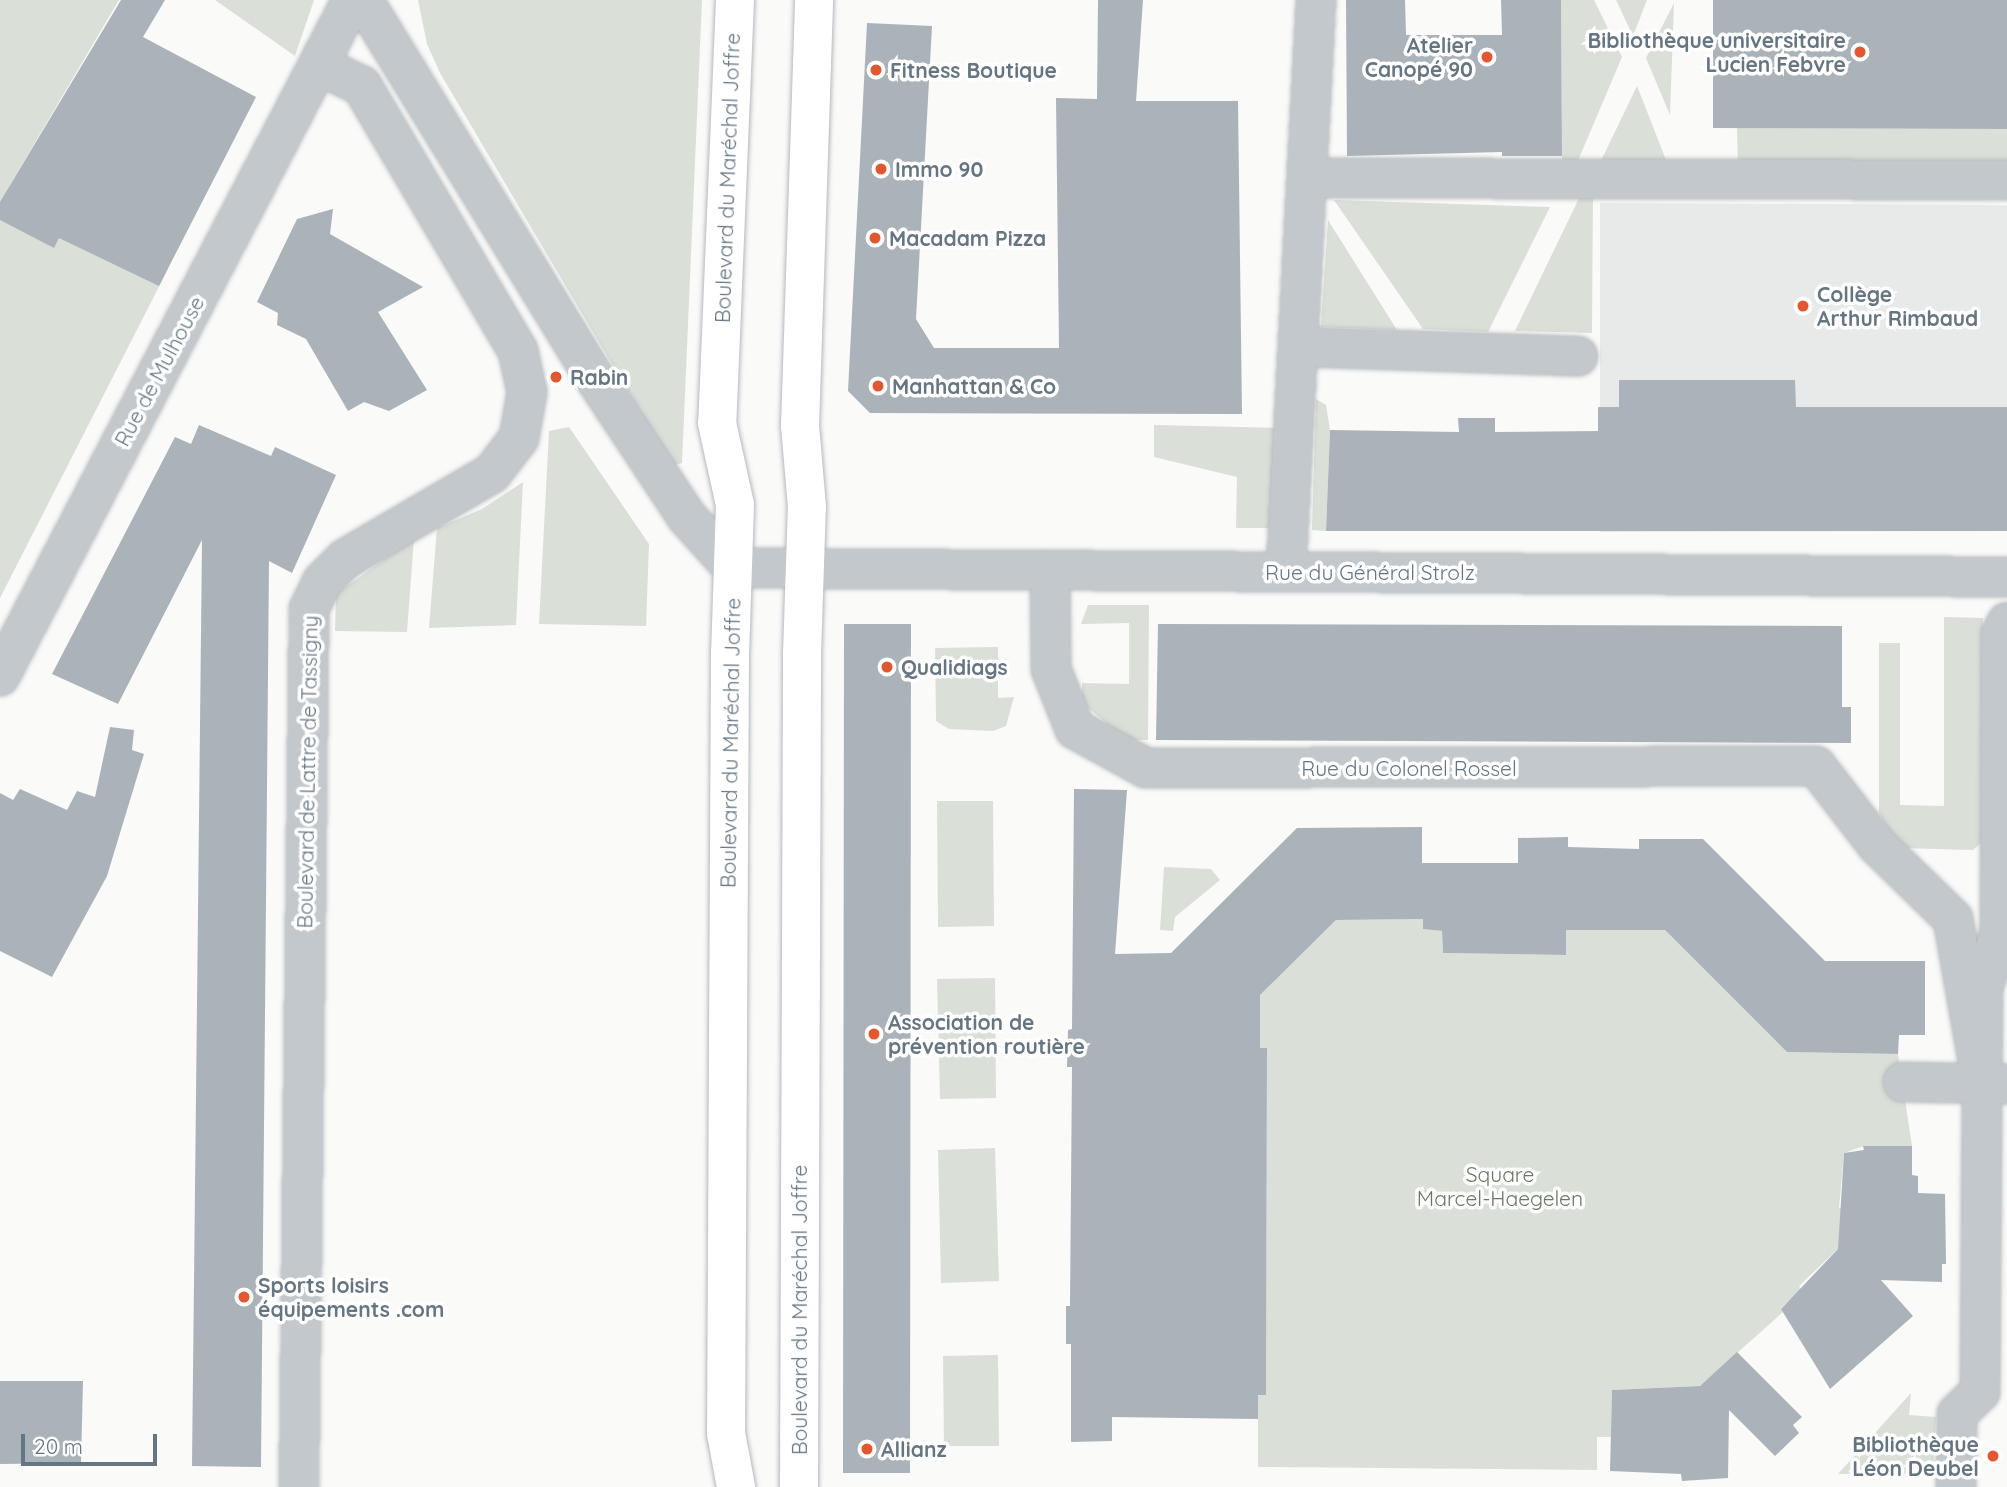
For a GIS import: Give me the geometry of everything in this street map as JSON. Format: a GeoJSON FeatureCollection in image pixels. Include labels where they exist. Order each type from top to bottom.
{"type":"FeatureCollection","features":[{"type":"Feature","properties":{"kind":"main road","name":"Boulevard du Maréchal Joffre"},"geometry":{"type":"LineString","coordinates":[[735,0],[717,423],[735,505],[726,1433],[736,1487]]}},
{"type":"Feature","properties":{"kind":"main road","name":"Boulevard du Maréchal Joffre"},"geometry":{"type":"LineString","coordinates":[[799,1487],[804,570],[807,507],[800,426],[814,0]]}},
{"type":"Feature","properties":{"kind":"street","name":"Rue de Mulhouse"},"geometry":{"type":"LineString","coordinates":[[0,676],[352,0]]}},
{"type":"Feature","properties":{"kind":"street"},"geometry":{"type":"LineString","coordinates":[[363,0],[611,403],[687,517],[733,568]]}},
{"type":"Feature","properties":{"kind":"street"},"geometry":{"type":"LineString","coordinates":[[1286,572],[1310,178],[1316,0]]}},
{"type":"Feature","properties":{"kind":"street","name":"Boulevard de Lattre de Tassigny"},"geometry":{"type":"LineString","coordinates":[[299,1487],[309,609],[322,582],[345,559],[492,473],[519,438],[527,392],[518,351],[362,86],[318,65]]}},
{"type":"Feature","properties":{"kind":"street"},"geometry":{"type":"LineString","coordinates":[[1310,178],[2007,180]]}},
{"type":"Feature","properties":{"kind":"street"},"geometry":{"type":"LineString","coordinates":[[1301,347],[1578,356]]}},
{"type":"Feature","properties":{"kind":"street","name":"Rue du Général Strolz"},"geometry":{"type":"LineString","coordinates":[[733,568],[2007,577]]}},
{"type":"Feature","properties":{"kind":"street","name":"Rue du Colonel Rossel"},"geometry":{"type":"LineString","coordinates":[[1050,570],[1051,669],[1075,729],[1146,768],[1816,766],[1877,845],[1953,919],[1985,985]]}},
{"type":"Feature","properties":{"kind":"street"},"geometry":{"type":"LineString","coordinates":[[1956,1487],[1957,1414],[1980,1392],[1994,1216],[1995,1084],[1985,985],[2000,931],[2001,634],[2007,622]]}},
{"type":"Feature","properties":{"kind":"street"},"geometry":{"type":"LineString","coordinates":[[1903,1082],[1995,1084]]}},
{"type":"Feature","properties":{"kind":"shaded area","name":"Collège Arthur Rimbaud"},"geometry":{"type":"Polygon","coordinates":[[[1600,203],[2007,205],[2007,531],[1600,532],[1600,203]]]}},
{"type":"Feature","properties":{"kind":"green space"},"geometry":{"type":"Polygon","coordinates":[[[0,0],[119,0],[10,185],[168,269],[0,598],[0,0]]]}},
{"type":"Feature","properties":{"kind":"green space"},"geometry":{"type":"Polygon","coordinates":[[[215,0],[314,0],[295,56],[215,0]]]}},
{"type":"Feature","properties":{"kind":"green space"},"geometry":{"type":"Polygon","coordinates":[[[418,0],[702,0],[682,463],[672,466],[440,73],[427,44],[418,0]]]}},
{"type":"Feature","properties":{"kind":"green space"},"geometry":{"type":"Polygon","coordinates":[[[1561,0],[1594,0],[1622,57],[1574,170],[1564,169],[1562,156],[1561,0]]]}},
{"type":"Feature","properties":{"kind":"green space"},"geometry":{"type":"Polygon","coordinates":[[[1616,0],[1647,0],[1633,36],[1616,0]]]}},
{"type":"Feature","properties":{"kind":"green space"},"geometry":{"type":"Polygon","coordinates":[[[1674,3],[1670,115],[1646,58],[1674,3]]]}},
{"type":"Feature","properties":{"kind":"green space"},"geometry":{"type":"Polygon","coordinates":[[[1637,86],[1670,170],[1597,169],[1637,86]]]}},
{"type":"Feature","properties":{"kind":"green space"},"geometry":{"type":"Polygon","coordinates":[[[1737,128],[2007,129],[2007,170],[1738,168],[1737,128]]]}},
{"type":"Feature","properties":{"kind":"green space"},"geometry":{"type":"Polygon","coordinates":[[[1593,187],[1592,333],[1515,331],[1584,188],[1593,187]]]}},
{"type":"Feature","properties":{"kind":"green space"},"geometry":{"type":"Polygon","coordinates":[[[1334,200],[1550,207],[1488,332],[1423,329],[1334,200]]]}},
{"type":"Feature","properties":{"kind":"green space"},"geometry":{"type":"Polygon","coordinates":[[[1328,220],[1397,330],[1321,327],[1328,220]]]}},
{"type":"Feature","properties":{"kind":"green space"},"geometry":{"type":"Polygon","coordinates":[[[1316,399],[1326,405],[1330,430],[1326,531],[1312,530],[1316,399]]]}},
{"type":"Feature","properties":{"kind":"green space"},"geometry":{"type":"Polygon","coordinates":[[[1154,425],[1283,428],[1279,528],[1236,528],[1237,477],[1154,457],[1154,425]]]}},
{"type":"Feature","properties":{"kind":"green space"},"geometry":{"type":"Polygon","coordinates":[[[569,427],[649,544],[646,626],[539,624],[549,431],[569,427]]]}},
{"type":"Feature","properties":{"kind":"green space"},"geometry":{"type":"Polygon","coordinates":[[[523,482],[516,625],[429,628],[437,528],[482,509],[523,482]]]}},
{"type":"Feature","properties":{"kind":"green space"},"geometry":{"type":"Polygon","coordinates":[[[414,538],[407,632],[335,631],[336,594],[414,538]]]}},
{"type":"Feature","properties":{"kind":"green space"},"geometry":{"type":"Polygon","coordinates":[[[1088,605],[1149,605],[1148,740],[1127,740],[1088,708],[1082,696],[1082,683],[1129,684],[1129,623],[1081,624],[1088,605]]]}},
{"type":"Feature","properties":{"kind":"green space"},"geometry":{"type":"Polygon","coordinates":[[[1944,617],[1983,618],[1982,842],[1973,850],[1899,848],[1879,813],[1879,643],[1900,643],[1900,805],[1944,806],[1944,617]]]}},
{"type":"Feature","properties":{"kind":"green space"},"geometry":{"type":"Polygon","coordinates":[[[998,647],[998,698],[1014,697],[1006,726],[993,731],[949,729],[936,721],[935,648],[998,647]]]}},
{"type":"Feature","properties":{"kind":"green space"},"geometry":{"type":"Polygon","coordinates":[[[937,801],[993,801],[994,926],[938,927],[937,801]]]}},
{"type":"Feature","properties":{"kind":"green space"},"geometry":{"type":"Polygon","coordinates":[[[1164,867],[1211,869],[1220,880],[1175,917],[1173,931],[1160,930],[1164,867]]]}},
{"type":"Feature","properties":{"kind":"green space","name":"Square Marcel-Haegelen"},"geometry":{"type":"Polygon","coordinates":[[[1423,919],[1423,929],[1442,931],[1443,953],[1565,955],[1566,930],[1665,930],[1787,1052],[1898,1054],[1912,1146],[1864,1146],[1844,1153],[1839,1208],[1863,1209],[1863,1225],[1799,1286],[1801,1289],[1781,1308],[1783,1312],[1700,1386],[1612,1390],[1611,1437],[1597,1437],[1597,1470],[1258,1467],[1258,1395],[1266,1394],[1267,1048],[1260,1048],[1260,995],[1336,920],[1423,919]]]}},
{"type":"Feature","properties":{"kind":"green space"},"geometry":{"type":"Polygon","coordinates":[[[995,978],[996,1098],[940,1099],[937,979],[995,978]]]}},
{"type":"Feature","properties":{"kind":"green space"},"geometry":{"type":"Polygon","coordinates":[[[995,1148],[999,1281],[941,1283],[938,1150],[995,1148]]]}},
{"type":"Feature","properties":{"kind":"green space"},"geometry":{"type":"Polygon","coordinates":[[[998,1355],[999,1446],[944,1446],[943,1356],[998,1355]]]}},
{"type":"Feature","properties":{"kind":"green space"},"geometry":{"type":"Polygon","coordinates":[[[1911,1393],[1909,1415],[1936,1417],[1933,1474],[1838,1474],[1911,1393]]]}},
{"type":"Feature","properties":{"kind":"building"},"geometry":{"type":"Polygon","coordinates":[[[121,0],[165,0],[143,37],[256,97],[159,286],[59,238],[54,248],[0,220],[0,202],[121,0]]]}},
{"type":"Feature","properties":{"kind":"building"},"geometry":{"type":"Polygon","coordinates":[[[1098,0],[1143,0],[1136,101],[1238,101],[1242,414],[870,413],[848,391],[867,23],[932,26],[916,319],[934,348],[1059,348],[1056,98],[1097,99],[1098,0]]]}},
{"type":"Feature","properties":{"kind":"building"},"geometry":{"type":"Polygon","coordinates":[[[1346,0],[1405,0],[1406,35],[1502,35],[1501,0],[1561,0],[1562,156],[1502,156],[1502,152],[1347,156],[1346,0]]]}},
{"type":"Feature","properties":{"kind":"building","name":"Bibliothèque universitaire Lucien Febvre"},"geometry":{"type":"Polygon","coordinates":[[[1713,0],[2007,0],[2007,129],[1713,128],[1713,0]]]}},
{"type":"Feature","properties":{"kind":"building"},"geometry":{"type":"Polygon","coordinates":[[[333,209],[330,234],[423,287],[378,312],[427,390],[389,411],[364,402],[348,411],[306,339],[277,325],[278,313],[257,302],[297,219],[333,209]]]}},
{"type":"Feature","properties":{"kind":"building"},"geometry":{"type":"Polygon","coordinates":[[[1619,380],[1795,380],[1796,407],[2007,407],[2007,531],[1326,531],[1330,430],[1459,432],[1458,418],[1495,418],[1495,432],[1598,431],[1598,407],[1619,407],[1619,380]]]}},
{"type":"Feature","properties":{"kind":"building"},"geometry":{"type":"Polygon","coordinates":[[[199,425],[271,456],[275,447],[336,475],[292,573],[269,561],[261,1467],[192,1466],[202,540],[118,704],[52,674],[175,437],[191,444],[199,425]]]}},
{"type":"Feature","properties":{"kind":"building"},"geometry":{"type":"Polygon","coordinates":[[[844,624],[911,624],[910,1473],[843,1473],[844,624]]]}},
{"type":"Feature","properties":{"kind":"building"},"geometry":{"type":"Polygon","coordinates":[[[1158,624],[1842,626],[1842,707],[1851,707],[1851,743],[1156,740],[1158,624]]]}},
{"type":"Feature","properties":{"kind":"building"},"geometry":{"type":"Polygon","coordinates":[[[110,727],[134,730],[132,750],[144,754],[107,876],[52,977],[0,951],[0,793],[13,800],[20,789],[67,810],[77,791],[95,797],[110,727]]]}},
{"type":"Feature","properties":{"kind":"building"},"geometry":{"type":"Polygon","coordinates":[[[1074,789],[1127,790],[1115,954],[1171,953],[1297,828],[1422,827],[1422,863],[1518,863],[1518,838],[1568,837],[1568,847],[1639,849],[1639,839],[1703,839],[1825,961],[1925,961],[1925,1035],[1899,1035],[1898,1054],[1787,1052],[1665,930],[1566,930],[1566,955],[1443,953],[1442,931],[1423,929],[1423,919],[1336,920],[1260,995],[1260,1048],[1267,1048],[1266,1395],[1258,1395],[1258,1419],[1112,1417],[1112,1441],[1071,1442],[1071,1344],[1066,1344],[1066,1306],[1070,1306],[1072,1067],[1067,1067],[1068,1030],[1072,1029],[1074,789]]]}},
{"type":"Feature","properties":{"kind":"building"},"geometry":{"type":"Polygon","coordinates":[[[1863,1146],[1912,1146],[1912,1175],[1918,1176],[1918,1193],[1945,1194],[1946,1264],[1942,1264],[1942,1282],[1881,1280],[1913,1316],[1830,1389],[1781,1309],[1838,1249],[1844,1153],[1864,1150],[1863,1146]]]}},
{"type":"Feature","properties":{"kind":"building"},"geometry":{"type":"Polygon","coordinates":[[[1737,1352],[1802,1417],[1793,1425],[1799,1433],[1775,1456],[1729,1410],[1728,1478],[1682,1481],[1681,1474],[1610,1471],[1612,1390],[1700,1386],[1737,1352]]]}},
{"type":"Feature","properties":{"kind":"building"},"geometry":{"type":"Polygon","coordinates":[[[0,1381],[83,1381],[81,1463],[0,1464],[0,1381]]]}},
{"type":"Feature","properties":{"kind":"place","name":"Bibliothèque universitaire Lucien Febvre"},"geometry":{"type":"Point","coordinates":[1860,52]}},
{"type":"Feature","properties":{"kind":"place","name":"Atelier Canopé 90"},"geometry":{"type":"Point","coordinates":[1487,57]}},
{"type":"Feature","properties":{"kind":"place","name":"Fitness Boutique"},"geometry":{"type":"Point","coordinates":[876,70]}},
{"type":"Feature","properties":{"kind":"place","name":"Immo 90"},"geometry":{"type":"Point","coordinates":[881,169]}},
{"type":"Feature","properties":{"kind":"place","name":"Macadam Pizza"},"geometry":{"type":"Point","coordinates":[875,238]}},
{"type":"Feature","properties":{"kind":"place","name":"Collège Arthur Rimbaud"},"geometry":{"type":"Point","coordinates":[1803,306]}},
{"type":"Feature","properties":{"kind":"place","name":"Rabin"},"geometry":{"type":"Point","coordinates":[556,377]}},
{"type":"Feature","properties":{"kind":"place","name":"Manhattan & Co"},"geometry":{"type":"Point","coordinates":[878,386]}},
{"type":"Feature","properties":{"kind":"place","name":"Qualidiags"},"geometry":{"type":"Point","coordinates":[887,667]}},
{"type":"Feature","properties":{"kind":"place","name":"Association de prévention routière"},"geometry":{"type":"Point","coordinates":[874,1034]}},
{"type":"Feature","properties":{"kind":"place","name":"Sports loisirs équipements .com"},"geometry":{"type":"Point","coordinates":[244,1297]}},
{"type":"Feature","properties":{"kind":"place","name":"Allianz"},"geometry":{"type":"Point","coordinates":[867,1449]}},
{"type":"Feature","properties":{"kind":"place","name":"Bibliothèque Léon Deubel"},"geometry":{"type":"Point","coordinates":[1993,1456]}}]}
